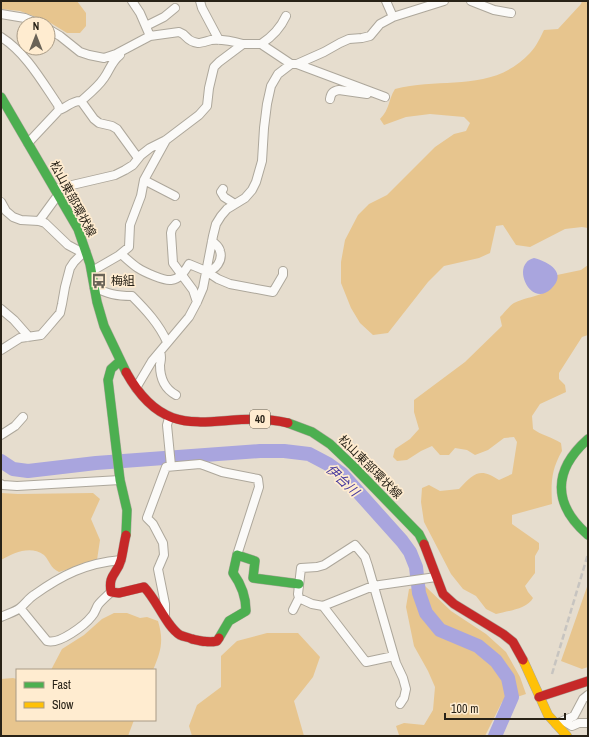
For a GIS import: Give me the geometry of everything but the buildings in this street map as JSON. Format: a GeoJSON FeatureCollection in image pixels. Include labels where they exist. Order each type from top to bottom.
{"type":"FeatureCollection","features":[{"type":"Feature","properties":{"kind":"main road","name":"松山東部環状線"},"geometry":{"type":"LineString","coordinates":[[1,96],[4,107],[28,143],[78,229],[92,271],[94,287],[104,327],[120,361],[136,388],[150,405],[169,418],[191,422],[263,419],[291,424],[315,434],[326,441],[345,458],[419,534],[443,594],[454,604],[503,634],[513,642],[520,654],[538,697],[548,715],[560,723],[567,736]]}},
{"type":"Feature","properties":{"kind":"main road"},"geometry":{"type":"LineString","coordinates":[[120,361],[112,366],[108,372],[108,380],[118,467],[127,510],[126,534],[122,560],[110,580],[111,592],[121,594],[133,588],[144,587],[158,602],[174,631],[180,635],[203,642],[212,642],[217,641],[230,620],[246,612],[246,605],[240,582],[233,573],[237,555],[255,561],[253,578],[299,584]]}},
{"type":"Feature","properties":{"kind":"main road"},"geometry":{"type":"LineString","coordinates":[[587,441],[571,456],[562,480],[562,495],[565,509],[571,520],[588,535]]}},
{"type":"Feature","properties":{"kind":"main road"},"geometry":{"type":"LineString","coordinates":[[538,697],[588,681]]}},
{"type":"Feature","properties":{"kind":"street"},"geometry":{"type":"LineString","coordinates":[[132,1],[140,13],[150,36]]}},
{"type":"Feature","properties":{"kind":"street"},"geometry":{"type":"LineString","coordinates":[[200,1],[202,8],[219,40]]}},
{"type":"Feature","properties":{"kind":"street"},"geometry":{"type":"LineString","coordinates":[[386,1],[392,17]]}},
{"type":"Feature","properties":{"kind":"street"},"geometry":{"type":"LineString","coordinates":[[136,388],[152,361],[189,317],[197,302],[203,288],[216,224],[227,209],[245,198],[252,190],[256,182],[262,162],[267,104],[271,86],[278,74],[294,64],[349,39],[370,36],[380,24],[392,17],[444,1]]}},
{"type":"Feature","properties":{"kind":"street"},"geometry":{"type":"LineString","coordinates":[[471,1],[494,10],[511,13]]}},
{"type":"Feature","properties":{"kind":"street"},"geometry":{"type":"LineString","coordinates":[[146,26],[164,17],[175,8]]}},
{"type":"Feature","properties":{"kind":"street"},"geometry":{"type":"LineString","coordinates":[[1,14],[16,16]]}},
{"type":"Feature","properties":{"kind":"street"},"geometry":{"type":"LineString","coordinates":[[261,44],[283,23],[286,16]]}},
{"type":"Feature","properties":{"kind":"street"},"geometry":{"type":"LineString","coordinates":[[56,34],[80,52],[104,58],[127,49],[150,36],[179,32],[183,33],[190,41],[200,43],[219,40],[233,41],[243,44],[261,44],[294,64],[382,96],[339,90],[331,94],[330,99]]}},
{"type":"Feature","properties":{"kind":"street"},"geometry":{"type":"LineString","coordinates":[[1,36],[24,57],[36,72],[58,105],[59,110]]}},
{"type":"Feature","properties":{"kind":"street"},"geometry":{"type":"LineString","coordinates":[[39,221],[56,192],[115,175],[125,170],[150,148],[166,140],[198,115],[207,106],[209,88],[214,67],[243,44]]}},
{"type":"Feature","properties":{"kind":"street"},"geometry":{"type":"LineString","coordinates":[[28,143],[59,110],[77,101],[81,101],[98,85],[115,59],[126,52],[127,49]]}},
{"type":"Feature","properties":{"kind":"street"},"geometry":{"type":"LineString","coordinates":[[81,101],[94,120],[117,129],[138,158]]}},
{"type":"Feature","properties":{"kind":"street"},"geometry":{"type":"LineString","coordinates":[[92,271],[121,254],[129,247],[130,225],[141,196],[144,180],[166,140]]}},
{"type":"Feature","properties":{"kind":"street"},"geometry":{"type":"LineString","coordinates":[[144,180],[175,196]]}},
{"type":"Feature","properties":{"kind":"street"},"geometry":{"type":"LineString","coordinates":[[224,189],[221,192],[224,197],[235,204]]}},
{"type":"Feature","properties":{"kind":"street"},"geometry":{"type":"LineString","coordinates":[[1,202],[6,211],[13,217],[30,222],[39,221],[45,223],[68,244],[85,253],[74,262],[70,268],[60,313],[41,335],[20,338],[1,350]]}},
{"type":"Feature","properties":{"kind":"street"},"geometry":{"type":"LineString","coordinates":[[176,224],[172,229],[171,234],[173,263],[193,290],[197,302]]}},
{"type":"Feature","properties":{"kind":"street"},"geometry":{"type":"LineString","coordinates":[[206,271],[211,271],[216,268],[220,260],[221,251],[212,241]]}},
{"type":"Feature","properties":{"kind":"street"},"geometry":{"type":"LineString","coordinates":[[121,254],[139,268],[164,279],[176,279],[182,275],[189,264],[230,284],[273,292],[283,275],[283,271]]}},
{"type":"Feature","properties":{"kind":"street"},"geometry":{"type":"LineString","coordinates":[[94,287],[116,296],[132,296],[152,317],[168,342]]}},
{"type":"Feature","properties":{"kind":"street"},"geometry":{"type":"LineString","coordinates":[[1,309],[30,337]]}},
{"type":"Feature","properties":{"kind":"street"},"geometry":{"type":"LineString","coordinates":[[160,352],[162,356],[160,369],[163,381],[167,389],[176,395]]}},
{"type":"Feature","properties":{"kind":"street"},"geometry":{"type":"LineString","coordinates":[[1,435],[15,426],[23,417]]}},
{"type":"Feature","properties":{"kind":"street"},"geometry":{"type":"LineString","coordinates":[[169,418],[167,425],[171,465]]}},
{"type":"Feature","properties":{"kind":"street"},"geometry":{"type":"LineString","coordinates":[[165,615],[165,604],[158,569],[164,555],[163,543],[153,524],[147,518],[166,467],[171,465],[200,464],[222,472],[258,480],[259,487],[237,555]]}},
{"type":"Feature","properties":{"kind":"street"},"geometry":{"type":"LineString","coordinates":[[1,484],[18,486],[120,480]]}},
{"type":"Feature","properties":{"kind":"street"},"geometry":{"type":"LineString","coordinates":[[292,610],[299,598],[300,568],[317,568],[355,545],[365,557],[394,656],[403,678],[406,689],[404,698],[400,704]]}},
{"type":"Feature","properties":{"kind":"street"},"geometry":{"type":"LineString","coordinates":[[1,617],[20,608],[32,596],[59,578],[87,566],[107,561],[122,560]]}},
{"type":"Feature","properties":{"kind":"street"},"geometry":{"type":"LineString","coordinates":[[299,598],[312,604],[323,606],[373,586],[436,577]]}},
{"type":"Feature","properties":{"kind":"street"},"geometry":{"type":"LineString","coordinates":[[20,608],[47,641],[56,642],[82,626],[92,616],[98,605],[111,592]]}},
{"type":"Feature","properties":{"kind":"street"},"geometry":{"type":"LineString","coordinates":[[323,606],[366,662],[394,656]]}},
{"type":"Feature","properties":{"kind":"street"},"geometry":{"type":"LineString","coordinates":[[560,723],[574,716],[586,698]]}},
{"type":"Feature","properties":{"kind":"street"},"geometry":{"type":"LineString","coordinates":[[560,723],[572,726],[579,723],[588,723]]}},
{"type":"Feature","properties":{"kind":"shaded area"},"geometry":{"type":"Polygon","coordinates":[[[1,1],[77,1],[86,13],[86,26],[80,33],[67,33],[56,26],[56,16],[33,16],[20,11],[1,9],[1,1]]]}},
{"type":"Feature","properties":{"kind":"shaded area"},"geometry":{"type":"Polygon","coordinates":[[[582,1],[588,1],[588,228],[582,227],[565,229],[530,247],[516,245],[503,225],[496,226],[490,253],[479,258],[444,266],[428,282],[388,333],[373,335],[360,323],[351,308],[341,283],[341,262],[345,240],[358,215],[369,204],[387,195],[435,147],[454,134],[466,131],[470,123],[464,117],[430,114],[406,117],[384,125],[380,119],[386,112],[395,89],[413,85],[466,82],[499,74],[515,66],[530,53],[544,30],[558,29],[582,1]]]}},
{"type":"Feature","properties":{"kind":"shaded area"},"geometry":{"type":"Polygon","coordinates":[[[534,258],[550,265],[557,273],[558,278],[556,283],[551,289],[544,293],[538,294],[528,287],[523,275],[523,268],[526,263],[534,258]]]}},
{"type":"Feature","properties":{"kind":"shaded area"},"geometry":{"type":"Polygon","coordinates":[[[588,265],[588,335],[582,337],[559,373],[559,379],[565,385],[566,392],[540,404],[532,416],[533,429],[561,443],[562,451],[558,458],[552,477],[552,504],[512,515],[512,524],[539,543],[539,549],[535,556],[535,573],[525,586],[533,598],[522,607],[496,614],[486,609],[476,596],[463,589],[451,574],[424,522],[421,502],[422,488],[429,485],[440,491],[459,489],[469,479],[478,474],[487,474],[499,480],[512,474],[517,442],[514,437],[504,438],[488,450],[475,455],[467,450],[455,448],[449,455],[440,455],[432,446],[407,460],[397,461],[393,457],[395,449],[410,439],[419,429],[414,412],[414,400],[465,362],[502,326],[500,317],[510,306],[521,300],[546,292],[551,288],[557,275],[581,270],[588,265]]]}},
{"type":"Feature","properties":{"kind":"shaded area"},"geometry":{"type":"Polygon","coordinates":[[[1,493],[93,493],[100,499],[91,519],[100,540],[97,560],[59,572],[52,566],[44,555],[39,552],[28,550],[22,551],[1,560],[1,493]]]}},
{"type":"Feature","properties":{"kind":"shaded area"},"geometry":{"type":"Polygon","coordinates":[[[588,584],[588,667],[582,669],[561,661],[588,584]]]}},
{"type":"Feature","properties":{"kind":"shaded area"},"geometry":{"type":"Polygon","coordinates":[[[425,586],[451,611],[486,634],[506,652],[520,677],[526,694],[502,702],[485,736],[399,735],[396,726],[404,723],[424,725],[433,710],[435,687],[414,646],[406,607],[409,589],[425,586]]]}},
{"type":"Feature","properties":{"kind":"shaded area"},"geometry":{"type":"Polygon","coordinates":[[[114,613],[127,613],[140,618],[147,617],[158,621],[161,634],[161,646],[153,669],[52,669],[62,649],[84,635],[102,619],[114,613]]]}},
{"type":"Feature","properties":{"kind":"shaded area"},"geometry":{"type":"Polygon","coordinates":[[[267,633],[298,633],[320,657],[313,677],[294,701],[304,736],[192,736],[189,726],[197,705],[221,687],[221,656],[237,641],[267,633]]]}},
{"type":"Feature","properties":{"kind":"shaded area"},"geometry":{"type":"Polygon","coordinates":[[[1,679],[16,679],[16,721],[134,721],[128,736],[1,736],[1,679]]]}},
{"type":"Feature","properties":{"kind":"waterway","name":"伊台川"},"geometry":{"type":"LineString","coordinates":[[1,461],[13,469],[28,471],[96,463],[260,451],[284,451],[309,454],[328,464],[342,474],[410,552],[416,567],[419,593],[426,613],[440,630],[478,646],[496,661],[508,678],[512,697],[495,736]]}},
{"type":"Feature","properties":{"kind":"railway"},"geometry":{"type":"LineString","coordinates":[[552,674],[588,554]]}},
{"type":"Feature","properties":{"kind":"traffic: fast"},"geometry":{"type":"LineString","coordinates":[[1,97],[78,229],[90,264],[97,302],[104,326],[126,372]]}},
{"type":"Feature","properties":{"kind":"traffic: fast"},"geometry":{"type":"LineString","coordinates":[[120,361],[111,369],[108,380],[120,480],[127,510],[126,535]]}},
{"type":"Feature","properties":{"kind":"traffic: fast"},"geometry":{"type":"LineString","coordinates":[[288,423],[312,432],[330,444],[419,534],[424,544]]}},
{"type":"Feature","properties":{"kind":"traffic: fast"},"geometry":{"type":"LineString","coordinates":[[588,439],[576,451],[568,463],[563,475],[561,487],[563,499],[568,511],[576,523],[588,535]]}},
{"type":"Feature","properties":{"kind":"traffic: fast"},"geometry":{"type":"LineString","coordinates":[[219,638],[229,621],[246,611],[242,591],[233,573],[237,555],[255,561],[253,578],[299,584]]}},
{"type":"Feature","properties":{"kind":"traffic: slow"},"geometry":{"type":"LineString","coordinates":[[523,660],[548,715],[567,736]]}},
{"type":"Feature","properties":{"kind":"traffic: jam"},"geometry":{"type":"LineString","coordinates":[[126,372],[143,397],[161,412],[179,420],[198,422],[263,420],[288,423]]}},
{"type":"Feature","properties":{"kind":"traffic: jam"},"geometry":{"type":"LineString","coordinates":[[126,535],[121,560],[112,578],[110,586],[111,592],[119,593],[144,587],[149,592],[170,626],[180,635],[208,642],[217,641],[219,638]]}},
{"type":"Feature","properties":{"kind":"traffic: jam"},"geometry":{"type":"LineString","coordinates":[[424,544],[443,594],[454,604],[503,634],[513,642],[523,660]]}},
{"type":"Feature","properties":{"kind":"traffic: jam"},"geometry":{"type":"LineString","coordinates":[[539,697],[588,681]]}},
{"type":"Feature","properties":{"kind":"place","name":"梅組"},"geometry":{"type":"Point","coordinates":[99,281]}}]}
